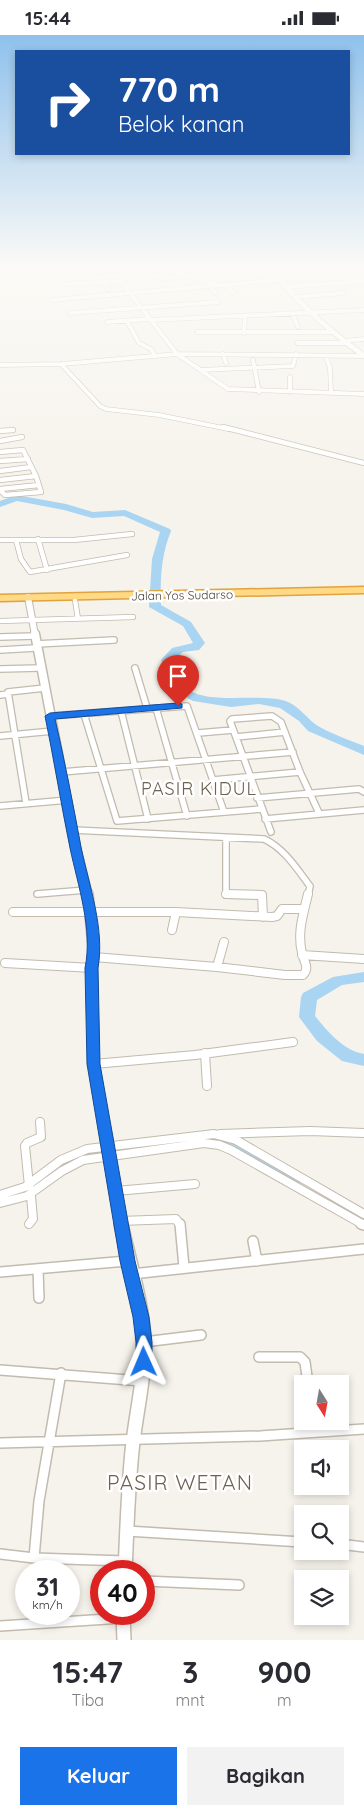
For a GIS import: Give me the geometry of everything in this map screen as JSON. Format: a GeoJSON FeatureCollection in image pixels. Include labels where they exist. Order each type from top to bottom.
{"type":"FeatureCollection","features":[{"type":"Feature","properties":{"kind":"highway","name":"Jalan Yos Sudarso"},"geometry":{"type":"LineString","coordinates":[[191,596],[364,590]]}},
{"type":"Feature","properties":{"kind":"highway","name":"Jalan Yos Sudarso"},"geometry":{"type":"LineString","coordinates":[[0,600],[364,594]]}},
{"type":"Feature","properties":{"kind":"highway","name":"Jalan Yos Sudarso"},"geometry":{"type":"LineString","coordinates":[[28,599],[75,600],[123,597]]}},
{"type":"Feature","properties":{"kind":"street"},"geometry":{"type":"LineString","coordinates":[[137,340],[139,343],[151,349],[155,355]]}},
{"type":"Feature","properties":{"kind":"street"},"geometry":{"type":"LineString","coordinates":[[165,340],[177,354],[228,389],[259,392],[364,394]]}},
{"type":"Feature","properties":{"kind":"street"},"geometry":{"type":"LineString","coordinates":[[342,340],[364,356]]}},
{"type":"Feature","properties":{"kind":"street"},"geometry":{"type":"LineString","coordinates":[[297,343],[358,340]]}},
{"type":"Feature","properties":{"kind":"street"},"geometry":{"type":"LineString","coordinates":[[0,365],[63,364],[177,354],[364,356]]}},
{"type":"Feature","properties":{"kind":"street"},"geometry":{"type":"LineString","coordinates":[[224,354],[226,363]]}},
{"type":"Feature","properties":{"kind":"street"},"geometry":{"type":"LineString","coordinates":[[200,370],[254,367],[293,369],[296,355]]}},
{"type":"Feature","properties":{"kind":"street"},"geometry":{"type":"LineString","coordinates":[[326,355],[330,369],[331,393]]}},
{"type":"Feature","properties":{"kind":"street"},"geometry":{"type":"LineString","coordinates":[[252,361],[259,392]]}},
{"type":"Feature","properties":{"kind":"street"},"geometry":{"type":"LineString","coordinates":[[63,364],[100,406],[106,409],[159,415],[214,425],[364,463]]}},
{"type":"Feature","properties":{"kind":"street"},"geometry":{"type":"LineString","coordinates":[[290,377],[290,392]]}},
{"type":"Feature","properties":{"kind":"street"},"geometry":{"type":"LineString","coordinates":[[0,431],[13,430]]}},
{"type":"Feature","properties":{"kind":"street"},"geometry":{"type":"LineString","coordinates":[[0,441],[22,437]]}},
{"type":"Feature","properties":{"kind":"street"},"geometry":{"type":"LineString","coordinates":[[0,452],[22,450],[42,491],[5,495],[0,490]]}},
{"type":"Feature","properties":{"kind":"street"},"geometry":{"type":"LineString","coordinates":[[0,461],[28,459]]}},
{"type":"Feature","properties":{"kind":"street"},"geometry":{"type":"LineString","coordinates":[[0,471],[31,467]]}},
{"type":"Feature","properties":{"kind":"street"},"geometry":{"type":"LineString","coordinates":[[0,480],[36,477]]}},
{"type":"Feature","properties":{"kind":"street"},"geometry":{"type":"LineString","coordinates":[[0,541],[74,540],[132,534]]}},
{"type":"Feature","properties":{"kind":"street"},"geometry":{"type":"LineString","coordinates":[[38,539],[47,570]]}},
{"type":"Feature","properties":{"kind":"street"},"geometry":{"type":"LineString","coordinates":[[16,540],[21,559],[28,571],[47,570],[127,555]]}},
{"type":"Feature","properties":{"kind":"street"},"geometry":{"type":"LineString","coordinates":[[28,599],[40,668],[90,911],[94,957],[92,968],[94,1064],[127,1261],[141,1317],[144,1342],[143,1381],[133,1439],[125,1560]]}},
{"type":"Feature","properties":{"kind":"street"},"geometry":{"type":"LineString","coordinates":[[75,600],[78,619]]}},
{"type":"Feature","properties":{"kind":"street"},"geometry":{"type":"LineString","coordinates":[[0,621],[133,617]]}},
{"type":"Feature","properties":{"kind":"street"},"geometry":{"type":"LineString","coordinates":[[0,637],[36,643]]}},
{"type":"Feature","properties":{"kind":"street"},"geometry":{"type":"LineString","coordinates":[[0,650],[36,643],[114,640]]}},
{"type":"Feature","properties":{"kind":"street"},"geometry":{"type":"LineString","coordinates":[[0,669],[40,668]]}},
{"type":"Feature","properties":{"kind":"street"},"geometry":{"type":"LineString","coordinates":[[134,668],[147,708]]}},
{"type":"Feature","properties":{"kind":"street"},"geometry":{"type":"LineString","coordinates":[[0,695],[8,694],[12,690],[45,688]]}},
{"type":"Feature","properties":{"kind":"street"},"geometry":{"type":"LineString","coordinates":[[8,694],[26,803]]}},
{"type":"Feature","properties":{"kind":"street"},"geometry":{"type":"LineString","coordinates":[[50,716],[187,706],[207,759],[224,813]]}},
{"type":"Feature","properties":{"kind":"street"},"geometry":{"type":"LineString","coordinates":[[156,708],[186,816]]}},
{"type":"Feature","properties":{"kind":"street"},"geometry":{"type":"LineString","coordinates":[[121,711],[148,819]]}},
{"type":"Feature","properties":{"kind":"street"},"geometry":{"type":"LineString","coordinates":[[84,714],[115,819],[119,822],[261,809]]}},
{"type":"Feature","properties":{"kind":"street"},"geometry":{"type":"LineString","coordinates":[[271,832],[233,730],[230,721],[232,719],[277,717],[281,722],[300,772],[319,813]]}},
{"type":"Feature","properties":{"kind":"street"},"geometry":{"type":"LineString","coordinates":[[198,733],[233,730]]}},
{"type":"Feature","properties":{"kind":"street"},"geometry":{"type":"LineString","coordinates":[[0,736],[53,731]]}},
{"type":"Feature","properties":{"kind":"street"},"geometry":{"type":"LineString","coordinates":[[236,737],[285,732]]}},
{"type":"Feature","properties":{"kind":"street"},"geometry":{"type":"LineString","coordinates":[[62,772],[99,767],[293,752]]}},
{"type":"Feature","properties":{"kind":"street"},"geometry":{"type":"LineString","coordinates":[[213,780],[300,772]]}},
{"type":"Feature","properties":{"kind":"street"},"geometry":{"type":"LineString","coordinates":[[257,798],[360,789],[364,791]]}},
{"type":"Feature","properties":{"kind":"street"},"geometry":{"type":"LineString","coordinates":[[0,806],[68,800]]}},
{"type":"Feature","properties":{"kind":"street"},"geometry":{"type":"LineString","coordinates":[[265,819],[364,810]]}},
{"type":"Feature","properties":{"kind":"street"},"geometry":{"type":"LineString","coordinates":[[73,830],[264,839],[272,843],[291,861],[310,886],[299,932],[302,955],[307,969],[303,975],[297,976],[217,967],[94,957]]}},
{"type":"Feature","properties":{"kind":"street"},"geometry":{"type":"LineString","coordinates":[[226,837],[226,895],[262,895],[263,917]]}},
{"type":"Feature","properties":{"kind":"street"},"geometry":{"type":"LineString","coordinates":[[38,894],[86,890]]}},
{"type":"Feature","properties":{"kind":"street"},"geometry":{"type":"LineString","coordinates":[[12,912],[176,912],[275,917],[282,909],[304,909]]}},
{"type":"Feature","properties":{"kind":"street"},"geometry":{"type":"LineString","coordinates":[[172,930],[176,912]]}},
{"type":"Feature","properties":{"kind":"street"},"geometry":{"type":"LineString","coordinates":[[217,967],[224,942]]}},
{"type":"Feature","properties":{"kind":"street"},"geometry":{"type":"LineString","coordinates":[[302,955],[364,959]]}},
{"type":"Feature","properties":{"kind":"street"},"geometry":{"type":"LineString","coordinates":[[5,963],[92,968]]}},
{"type":"Feature","properties":{"kind":"street"},"geometry":{"type":"LineString","coordinates":[[94,1064],[293,1042]]}},
{"type":"Feature","properties":{"kind":"street"},"geometry":{"type":"LineString","coordinates":[[204,1053],[207,1086]]}},
{"type":"Feature","properties":{"kind":"street"},"geometry":{"type":"LineString","coordinates":[[29,1186],[25,1147],[27,1143],[40,1137],[40,1122]]}},
{"type":"Feature","properties":{"kind":"street"},"geometry":{"type":"LineString","coordinates":[[0,1203],[31,1196],[71,1164],[108,1152],[214,1134],[310,1131],[364,1133]]}},
{"type":"Feature","properties":{"kind":"street"},"geometry":{"type":"LineString","coordinates":[[214,1134],[236,1140],[364,1214]]}},
{"type":"Feature","properties":{"kind":"street"},"geometry":{"type":"LineString","coordinates":[[140,1147],[204,1143],[219,1145],[364,1225]]}},
{"type":"Feature","properties":{"kind":"street"},"geometry":{"type":"LineString","coordinates":[[0,1195],[15,1193],[29,1186],[68,1156],[87,1149],[108,1152]]}},
{"type":"Feature","properties":{"kind":"street"},"geometry":{"type":"LineString","coordinates":[[116,1191],[195,1185]]}},
{"type":"Feature","properties":{"kind":"street"},"geometry":{"type":"LineString","coordinates":[[29,1224],[33,1219],[31,1196]]}},
{"type":"Feature","properties":{"kind":"street"},"geometry":{"type":"LineString","coordinates":[[120,1221],[176,1219],[180,1223],[184,1267]]}},
{"type":"Feature","properties":{"kind":"street"},"geometry":{"type":"LineString","coordinates":[[252,1241],[257,1261]]}},
{"type":"Feature","properties":{"kind":"street"},"geometry":{"type":"LineString","coordinates":[[130,1275],[184,1267],[364,1249]]}},
{"type":"Feature","properties":{"kind":"street"},"geometry":{"type":"LineString","coordinates":[[0,1272],[127,1261]]}},
{"type":"Feature","properties":{"kind":"street"},"geometry":{"type":"LineString","coordinates":[[38,1269],[39,1297]]}},
{"type":"Feature","properties":{"kind":"street"},"geometry":{"type":"LineString","coordinates":[[144,1342],[201,1335]]}},
{"type":"Feature","properties":{"kind":"street"},"geometry":{"type":"LineString","coordinates":[[259,1357],[300,1357],[305,1362],[307,1375]]}},
{"type":"Feature","properties":{"kind":"street"},"geometry":{"type":"LineString","coordinates":[[0,1371],[61,1373],[143,1381]]}},
{"type":"Feature","properties":{"kind":"street"},"geometry":{"type":"LineString","coordinates":[[34,1558],[39,1501],[61,1373]]}},
{"type":"Feature","properties":{"kind":"street"},"geometry":{"type":"LineString","coordinates":[[0,1443],[260,1436],[364,1429]]}},
{"type":"Feature","properties":{"kind":"street"},"geometry":{"type":"LineString","coordinates":[[127,1531],[228,1535],[294,1541]]}},
{"type":"Feature","properties":{"kind":"street"},"geometry":{"type":"LineString","coordinates":[[349,1545],[364,1547]]}},
{"type":"Feature","properties":{"kind":"street"},"geometry":{"type":"LineString","coordinates":[[0,1554],[90,1563]]}},
{"type":"Feature","properties":{"kind":"street"},"geometry":{"type":"LineString","coordinates":[[155,1581],[239,1585]]}},
{"type":"Feature","properties":{"kind":"street"},"geometry":{"type":"LineString","coordinates":[[0,1626],[90,1619]]}},
{"type":"Feature","properties":{"kind":"street"},"geometry":{"type":"LineString","coordinates":[[123,1625],[124,1640]]}},
{"type":"Feature","properties":{"kind":"waterway"},"geometry":{"type":"LineString","coordinates":[[0,504],[16,498],[66,507],[92,515],[125,513],[166,531],[157,559],[155,607],[187,624],[199,643],[195,648],[182,648],[176,651],[167,660],[179,688],[197,698],[231,703],[259,700],[284,705],[303,718],[312,728],[364,751]]}},
{"type":"Feature","properties":{"kind":"waterway"},"geometry":{"type":"LineString","coordinates":[[364,977],[338,981],[309,997],[307,1017],[323,1037],[348,1057],[364,1060]]}},
{"type":"Feature","properties":{"kind":"waterway"},"geometry":{"type":"LineString","coordinates":[[40,1183],[62,1165],[85,1155],[148,1144],[193,1141],[212,1141],[235,1146],[296,1182]]}},
{"type":"Feature","properties":{"kind":"district","name":"PASIR KIDUL"},"geometry":{"type":"Point","coordinates":[199,788]}},
{"type":"Feature","properties":{"kind":"district","name":"PASIR WETAN"},"geometry":{"type":"Point","coordinates":[180,1482]}},
{"type":"Feature","properties":{"kind":"route"},"geometry":{"type":"LineString","coordinates":[[144,1362],[141,1317],[127,1261],[94,1064],[92,1031],[92,968],[94,957],[89,900],[76,848],[50,716],[178,706]]}}]}
